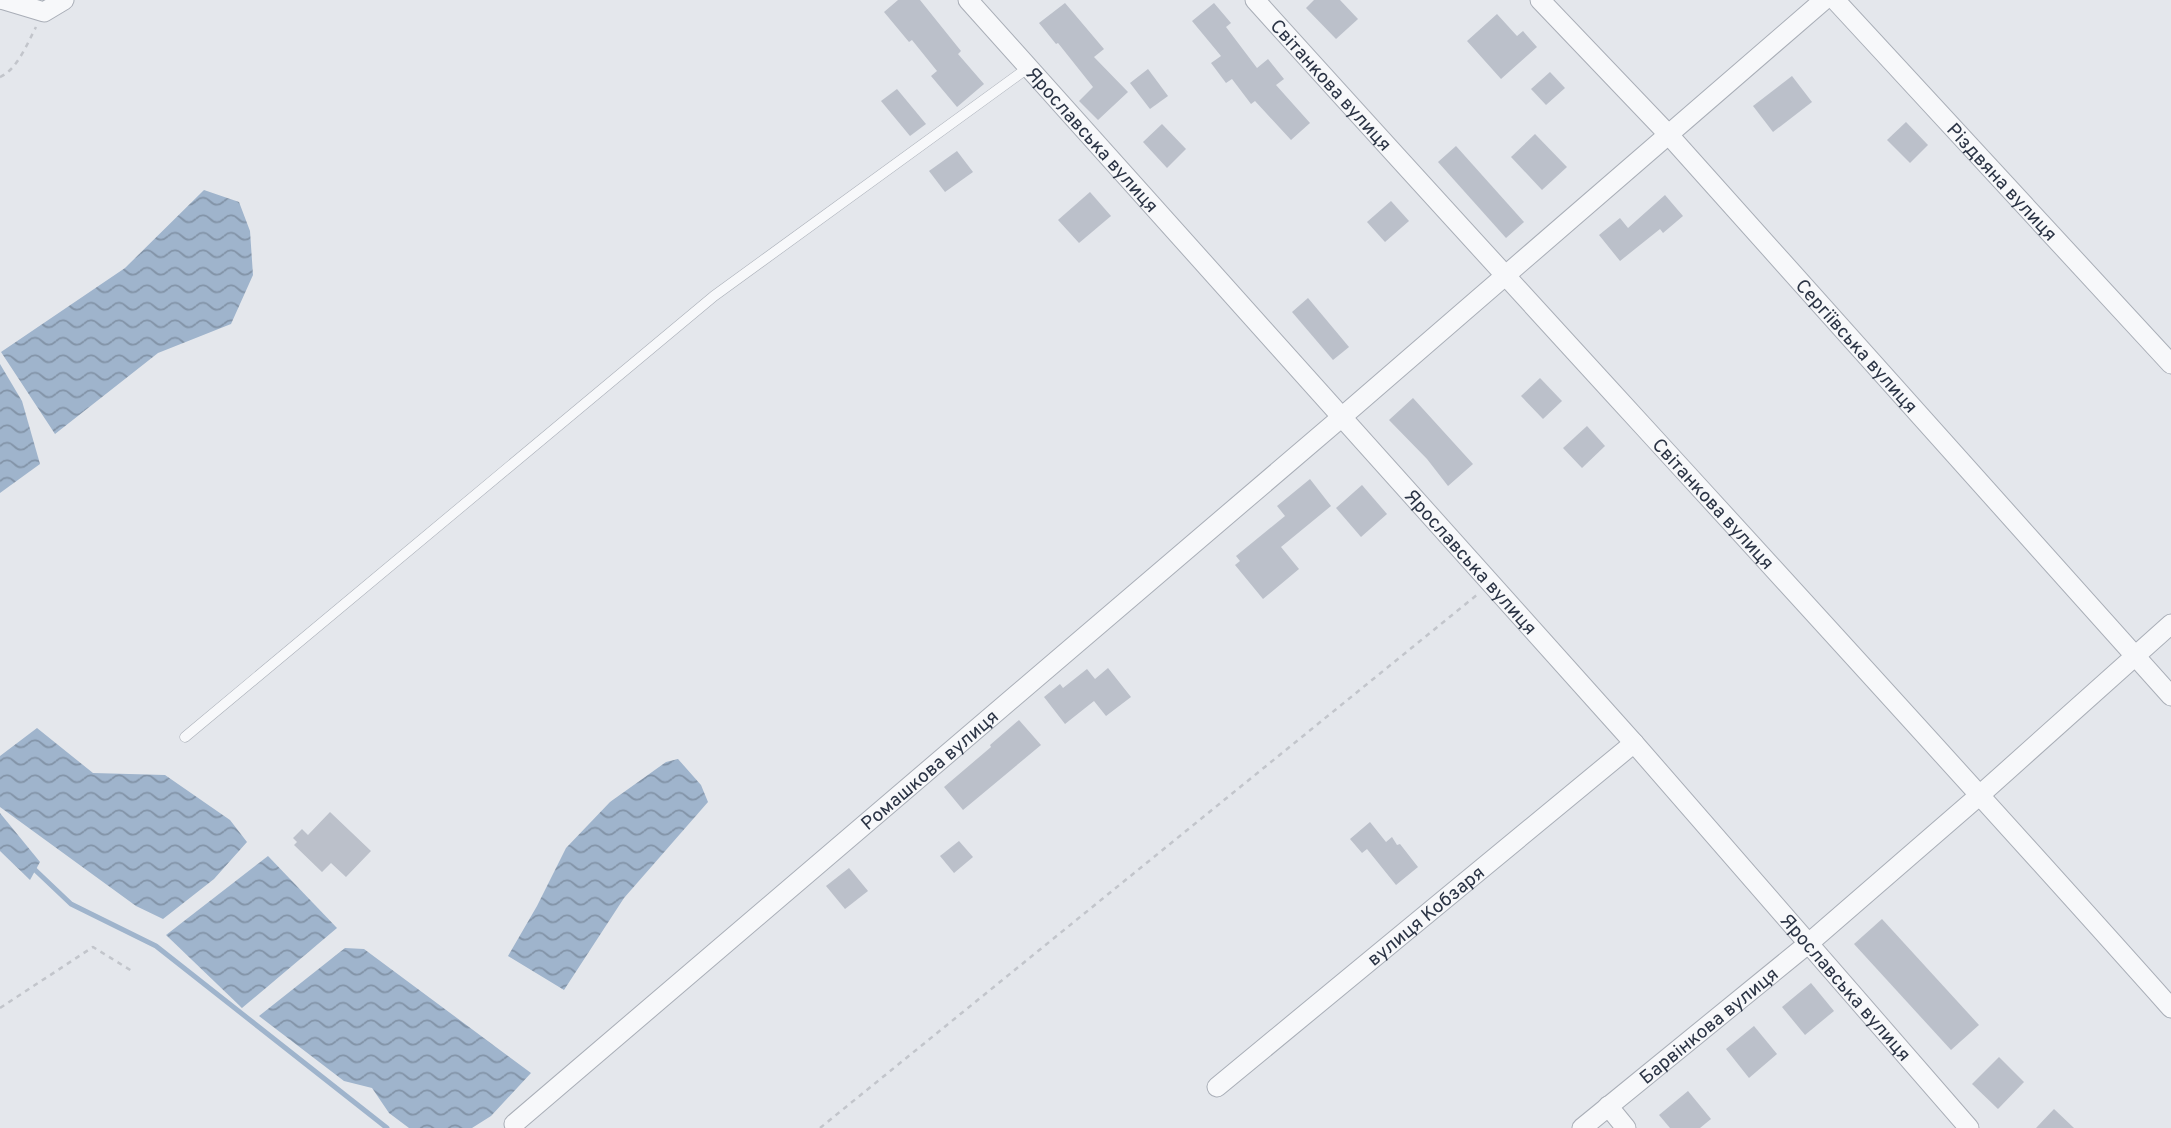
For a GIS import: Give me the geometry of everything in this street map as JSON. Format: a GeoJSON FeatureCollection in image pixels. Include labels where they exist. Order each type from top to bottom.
{"type":"FeatureCollection","features":[{"type":"Feature","properties":{"kind":"street"},"geometry":{"type":"LineString","coordinates":[[4,0],[44,12],[64,0]]}},
{"type":"Feature","properties":{"kind":"street","name":"Ярославська вулиця"},"geometry":{"type":"LineString","coordinates":[[968,0],[1634,743],[1969,1128]]}},
{"type":"Feature","properties":{"kind":"street","name":"Світанкова вулиця"},"geometry":{"type":"LineString","coordinates":[[1255,0],[1503,276],[1981,794],[2171,1008]]}},
{"type":"Feature","properties":{"kind":"street","name":"Сергіївська вулиця"},"geometry":{"type":"LineString","coordinates":[[1540,0],[1668,134],[2171,696]]}},
{"type":"Feature","properties":{"kind":"street","name":"Ромашкова вулиця"},"geometry":{"type":"LineString","coordinates":[[514,1124],[1343,416],[1824,0]]}},
{"type":"Feature","properties":{"kind":"street","name":"Різдвяна вулиця"},"geometry":{"type":"LineString","coordinates":[[1835,0],[2171,364]]}},
{"type":"Feature","properties":{"kind":"street","name":"Барвінкова вулиця"},"geometry":{"type":"LineString","coordinates":[[1582,1128],[1809,943],[2171,624]]}},
{"type":"Feature","properties":{"kind":"street","name":"вулиця Кобзаря"},"geometry":{"type":"LineString","coordinates":[[1217,1087],[1634,743]]}},
{"type":"Feature","properties":{"kind":"street"},"geometry":{"type":"LineString","coordinates":[[1608,1106],[1626,1128]]}},
{"type":"Feature","properties":{"kind":"lane"},"geometry":{"type":"LineString","coordinates":[[186,737],[714,296],[1029,67]]}},
{"type":"Feature","properties":{"kind":"path"},"geometry":{"type":"LineString","coordinates":[[0,77],[6,74],[24,49],[44,12]]}},
{"type":"Feature","properties":{"kind":"path"},"geometry":{"type":"LineString","coordinates":[[820,1128],[1491,583]]}},
{"type":"Feature","properties":{"kind":"path"},"geometry":{"type":"LineString","coordinates":[[0,1008],[93,947],[132,971]]}},
{"type":"Feature","properties":{"kind":"water"},"geometry":{"type":"Polygon","coordinates":[[[204,190],[239,202],[250,231],[253,275],[231,324],[158,353],[55,434],[1,352],[125,268],[204,190]]]}},
{"type":"Feature","properties":{"kind":"water"},"geometry":{"type":"Polygon","coordinates":[[[0,364],[22,401],[40,464],[0,493],[0,364]]]}},
{"type":"Feature","properties":{"kind":"water"},"geometry":{"type":"Polygon","coordinates":[[[37,728],[93,773],[165,775],[230,820],[247,842],[214,879],[163,919],[136,906],[0,807],[0,756],[37,728]]]}},
{"type":"Feature","properties":{"kind":"water"},"geometry":{"type":"Polygon","coordinates":[[[678,759],[701,785],[708,802],[624,898],[564,990],[508,956],[566,848],[610,802],[666,762],[678,759]]]}},
{"type":"Feature","properties":{"kind":"water"},"geometry":{"type":"Polygon","coordinates":[[[0,813],[40,862],[30,880],[0,851],[0,813]]]}},
{"type":"Feature","properties":{"kind":"water"},"geometry":{"type":"Polygon","coordinates":[[[268,856],[337,928],[242,1008],[166,935],[268,856]]]}},
{"type":"Feature","properties":{"kind":"water"},"geometry":{"type":"Polygon","coordinates":[[[345,948],[364,949],[531,1073],[491,1116],[472,1128],[409,1128],[389,1113],[372,1088],[344,1081],[259,1016],[345,948]]]}},
{"type":"Feature","properties":{"kind":"building"},"geometry":{"type":"Polygon","coordinates":[[[898,0],[920,0],[961,51],[958,54],[984,84],[957,107],[931,76],[937,71],[912,40],[909,42],[884,12],[898,0]]]}},
{"type":"Feature","properties":{"kind":"building"},"geometry":{"type":"Polygon","coordinates":[[[1314,0],[1340,0],[1358,19],[1336,39],[1306,8],[1314,0]]]}},
{"type":"Feature","properties":{"kind":"building"},"geometry":{"type":"Polygon","coordinates":[[[1065,3],[1104,49],[1094,57],[1128,92],[1098,120],[1079,101],[1093,87],[1039,23],[1065,3]]]}},
{"type":"Feature","properties":{"kind":"building"},"geometry":{"type":"Polygon","coordinates":[[[1214,3],[1231,23],[1226,27],[1257,68],[1268,59],[1284,79],[1276,85],[1310,123],[1291,140],[1255,101],[1251,104],[1232,79],[1226,83],[1211,63],[1221,56],[1192,21],[1214,3]]]}},
{"type":"Feature","properties":{"kind":"building"},"geometry":{"type":"Polygon","coordinates":[[[1497,14],[1517,36],[1523,31],[1537,47],[1501,79],[1467,41],[1497,14]]]}},
{"type":"Feature","properties":{"kind":"building"},"geometry":{"type":"Polygon","coordinates":[[[1148,69],[1168,96],[1150,109],[1130,83],[1148,69]]]}},
{"type":"Feature","properties":{"kind":"building"},"geometry":{"type":"Polygon","coordinates":[[[1550,72],[1565,88],[1546,105],[1531,89],[1550,72]]]}},
{"type":"Feature","properties":{"kind":"building"},"geometry":{"type":"Polygon","coordinates":[[[1792,76],[1812,102],[1773,132],[1753,106],[1792,76]]]}},
{"type":"Feature","properties":{"kind":"building"},"geometry":{"type":"Polygon","coordinates":[[[897,89],[926,124],[910,136],[881,101],[897,89]]]}},
{"type":"Feature","properties":{"kind":"building"},"geometry":{"type":"Polygon","coordinates":[[[1906,122],[1928,145],[1910,163],[1887,140],[1906,122]]]}},
{"type":"Feature","properties":{"kind":"building"},"geometry":{"type":"Polygon","coordinates":[[[1162,124],[1186,149],[1167,168],[1143,142],[1162,124]]]}},
{"type":"Feature","properties":{"kind":"building"},"geometry":{"type":"Polygon","coordinates":[[[1535,134],[1567,167],[1542,190],[1511,157],[1535,134]]]}},
{"type":"Feature","properties":{"kind":"building"},"geometry":{"type":"Polygon","coordinates":[[[1456,146],[1524,222],[1506,238],[1438,162],[1456,146]]]}},
{"type":"Feature","properties":{"kind":"building"},"geometry":{"type":"Polygon","coordinates":[[[957,151],[973,172],[945,192],[929,171],[957,151]]]}},
{"type":"Feature","properties":{"kind":"building"},"geometry":{"type":"Polygon","coordinates":[[[1090,192],[1111,216],[1079,243],[1058,220],[1090,192]]]}},
{"type":"Feature","properties":{"kind":"building"},"geometry":{"type":"Polygon","coordinates":[[[1665,195],[1683,216],[1663,233],[1660,229],[1620,261],[1599,235],[1620,218],[1628,228],[1665,195]]]}},
{"type":"Feature","properties":{"kind":"building"},"geometry":{"type":"Polygon","coordinates":[[[1391,201],[1409,221],[1385,242],[1367,222],[1391,201]]]}},
{"type":"Feature","properties":{"kind":"building"},"geometry":{"type":"Polygon","coordinates":[[[1308,298],[1349,347],[1333,360],[1292,312],[1308,298]]]}},
{"type":"Feature","properties":{"kind":"building"},"geometry":{"type":"Polygon","coordinates":[[[1540,378],[1562,401],[1543,419],[1521,396],[1540,378]]]}},
{"type":"Feature","properties":{"kind":"building"},"geometry":{"type":"Polygon","coordinates":[[[1413,398],[1473,464],[1448,486],[1427,459],[1389,420],[1413,398]]]}},
{"type":"Feature","properties":{"kind":"building"},"geometry":{"type":"Polygon","coordinates":[[[1587,426],[1605,446],[1582,468],[1563,448],[1587,426]]]}},
{"type":"Feature","properties":{"kind":"building"},"geometry":{"type":"Polygon","coordinates":[[[1310,479],[1331,506],[1281,547],[1299,569],[1263,599],[1235,565],[1240,561],[1236,556],[1285,516],[1277,506],[1310,479]]]}},
{"type":"Feature","properties":{"kind":"building"},"geometry":{"type":"Polygon","coordinates":[[[1362,485],[1387,514],[1361,537],[1336,508],[1362,485]]]}},
{"type":"Feature","properties":{"kind":"building"},"geometry":{"type":"Polygon","coordinates":[[[1108,668],[1131,697],[1106,716],[1094,701],[1065,724],[1044,697],[1060,684],[1063,688],[1087,669],[1095,679],[1108,668]]]}},
{"type":"Feature","properties":{"kind":"building"},"geometry":{"type":"Polygon","coordinates":[[[1019,720],[1041,745],[963,810],[944,787],[1019,720]]]}},
{"type":"Feature","properties":{"kind":"building"},"geometry":{"type":"Polygon","coordinates":[[[330,812],[371,851],[346,877],[331,863],[322,872],[294,845],[297,842],[293,838],[302,829],[308,835],[330,812]]]}},
{"type":"Feature","properties":{"kind":"building"},"geometry":{"type":"Polygon","coordinates":[[[1370,822],[1386,842],[1392,837],[1397,845],[1400,844],[1418,867],[1396,885],[1367,849],[1362,853],[1350,839],[1370,822]]]}},
{"type":"Feature","properties":{"kind":"building"},"geometry":{"type":"Polygon","coordinates":[[[959,841],[973,857],[954,873],[940,856],[959,841]]]}},
{"type":"Feature","properties":{"kind":"building"},"geometry":{"type":"Polygon","coordinates":[[[849,868],[868,891],[845,909],[826,886],[849,868]]]}},
{"type":"Feature","properties":{"kind":"building"},"geometry":{"type":"Polygon","coordinates":[[[1882,919],[1979,1025],[1951,1050],[1854,944],[1882,919]]]}},
{"type":"Feature","properties":{"kind":"building"},"geometry":{"type":"Polygon","coordinates":[[[1811,983],[1834,1011],[1805,1035],[1782,1007],[1811,983]]]}},
{"type":"Feature","properties":{"kind":"building"},"geometry":{"type":"Polygon","coordinates":[[[1754,1026],[1777,1054],[1749,1078],[1726,1049],[1754,1026]]]}},
{"type":"Feature","properties":{"kind":"building"},"geometry":{"type":"Polygon","coordinates":[[[1999,1057],[2024,1082],[1998,1109],[1972,1084],[1999,1057]]]}},
{"type":"Feature","properties":{"kind":"building"},"geometry":{"type":"Polygon","coordinates":[[[1688,1091],[1711,1119],[1700,1128],[1670,1128],[1659,1115],[1688,1091]]]}},
{"type":"Feature","properties":{"kind":"building"},"geometry":{"type":"Polygon","coordinates":[[[2054,1109],[2074,1128],[2036,1128],[2054,1109]]]}},
{"type":"Feature","properties":{"kind":"waterway"},"geometry":{"type":"LineString","coordinates":[[32,867],[71,904],[156,946],[387,1128]]}}]}
